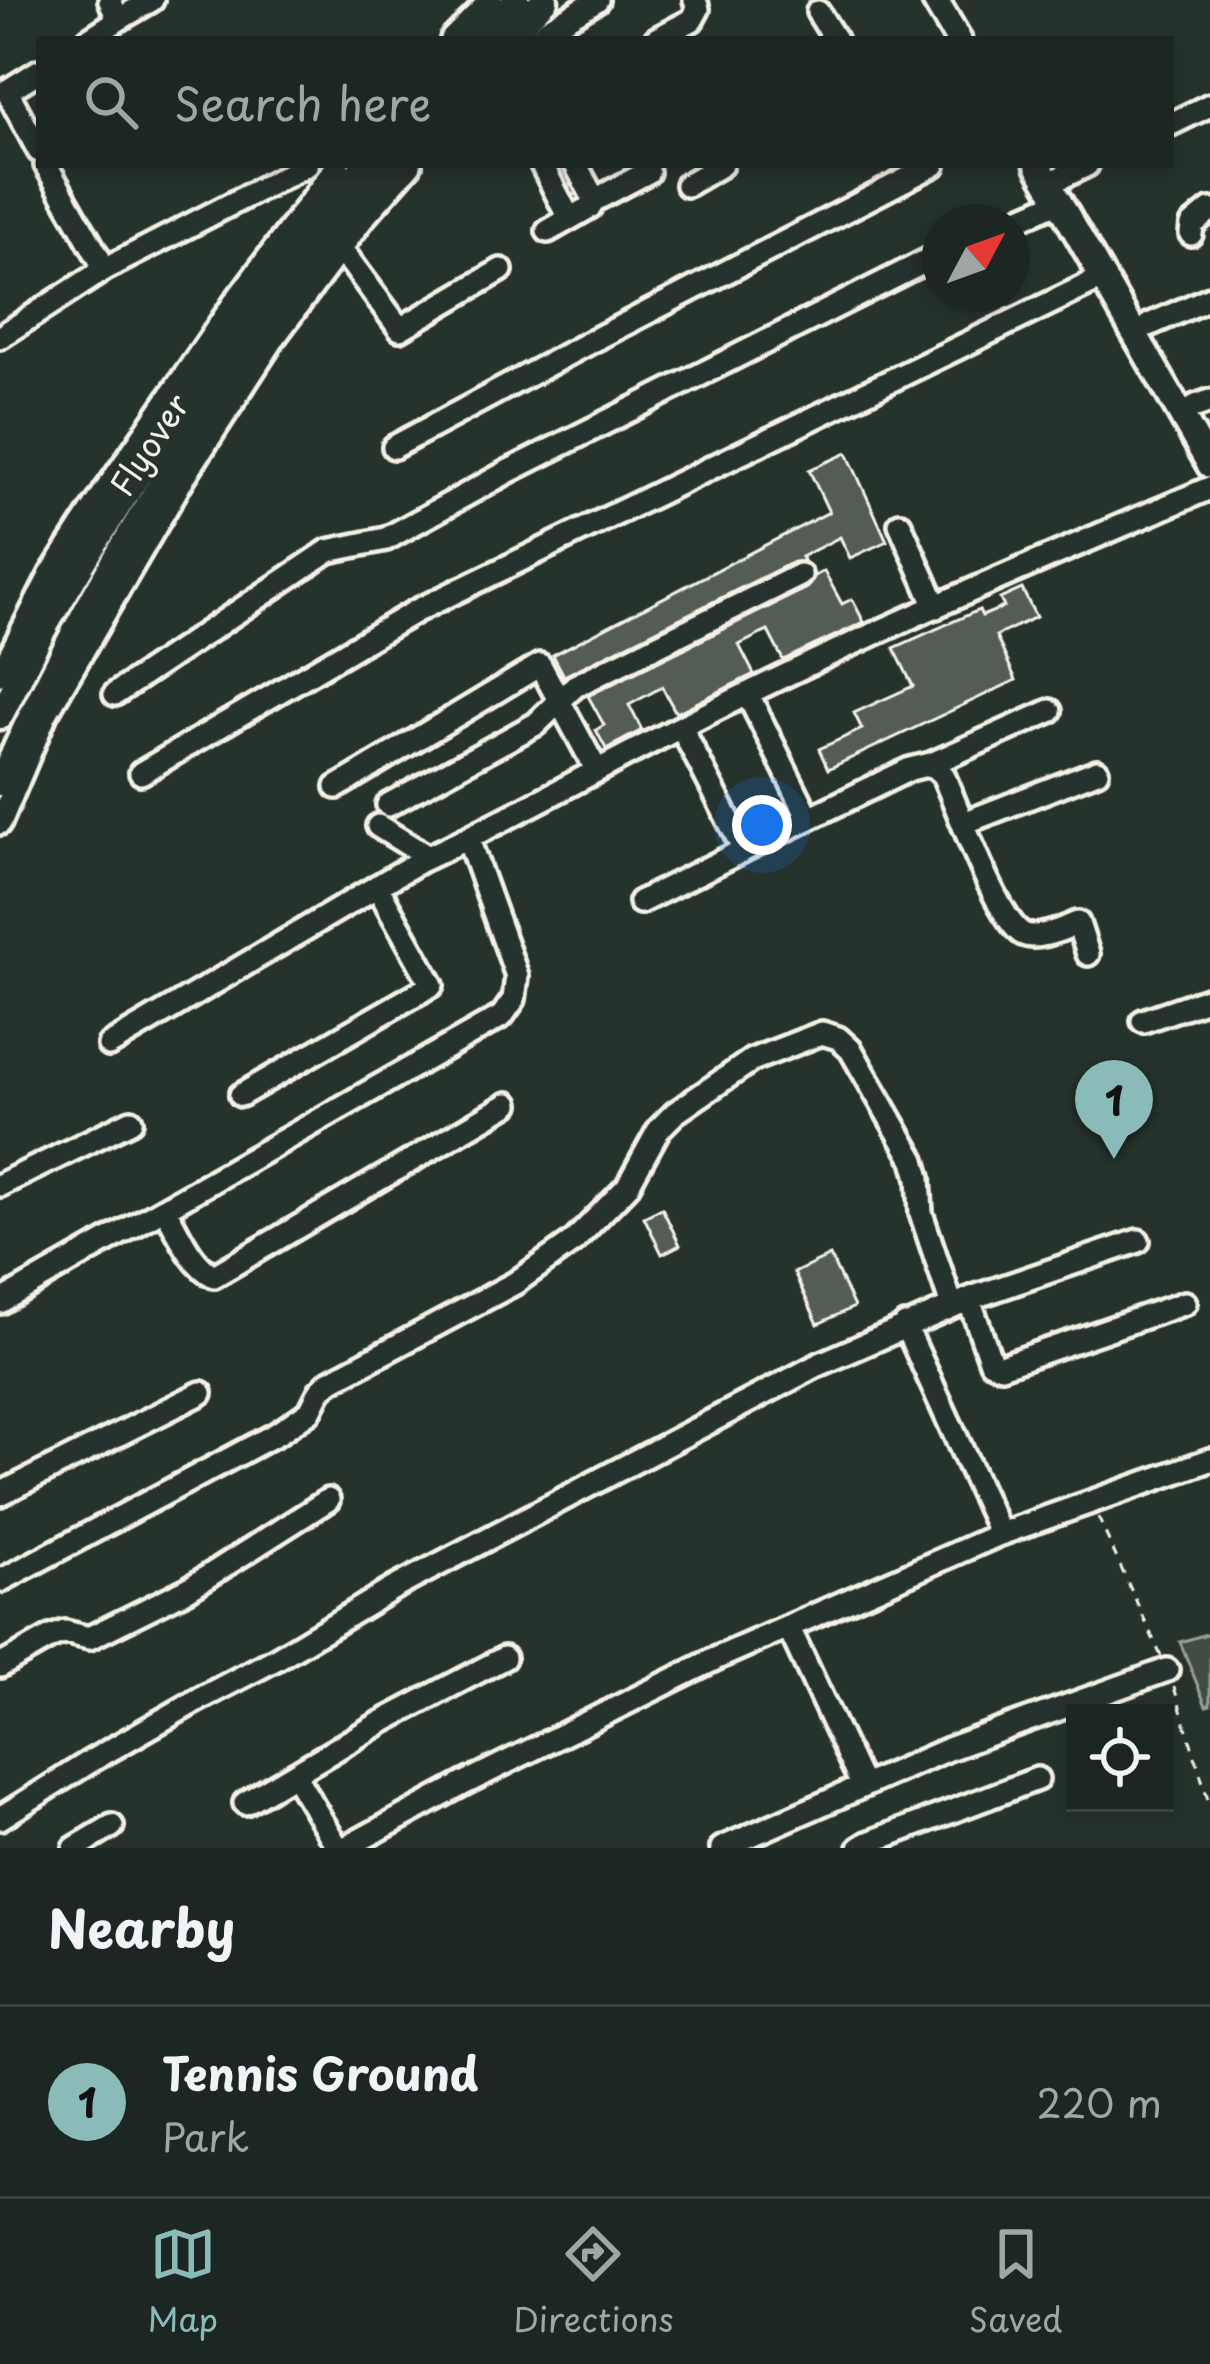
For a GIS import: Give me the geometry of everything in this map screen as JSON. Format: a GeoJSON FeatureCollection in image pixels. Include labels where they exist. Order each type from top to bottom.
{"type":"FeatureCollection","features":[{"type":"Feature","properties":{"kind":"main road"},"geometry":{"type":"LineString","coordinates":[[481,36],[517,0]]}},
{"type":"Feature","properties":{"kind":"main road"},"geometry":{"type":"LineString","coordinates":[[509,36],[545,0]]}},
{"type":"Feature","properties":{"kind":"main road"},"geometry":{"type":"LineString","coordinates":[[935,0],[956,36]]}},
{"type":"Feature","properties":{"kind":"main road"},"geometry":{"type":"LineString","coordinates":[[954,0],[975,36]]}},
{"type":"Feature","properties":{"kind":"main road","name":"Flyover"},"geometry":{"type":"LineString","coordinates":[[0,716],[48,622],[171,426],[243,322],[362,168]]}},
{"type":"Feature","properties":{"kind":"main road","name":"Flyover"},"geometry":{"type":"LineString","coordinates":[[0,783],[38,700],[119,550],[258,338],[388,168]]}},
{"type":"Feature","properties":{"kind":"main road"},"geometry":{"type":"LineString","coordinates":[[1053,178],[1210,465]]}},
{"type":"Feature","properties":{"kind":"main road"},"geometry":{"type":"LineString","coordinates":[[1053,178],[1203,404],[1210,433]]}},
{"type":"Feature","properties":{"kind":"street"},"geometry":{"type":"LineString","coordinates":[[91,36],[114,10],[152,0]]}},
{"type":"Feature","properties":{"kind":"street"},"geometry":{"type":"LineString","coordinates":[[455,36],[491,0]]}},
{"type":"Feature","properties":{"kind":"street"},"geometry":{"type":"LineString","coordinates":[[528,36],[565,0]]}},
{"type":"Feature","properties":{"kind":"street"},"geometry":{"type":"LineString","coordinates":[[540,36],[597,0]]}},
{"type":"Feature","properties":{"kind":"street"},"geometry":{"type":"LineString","coordinates":[[662,36],[692,20],[698,9],[695,0]]}},
{"type":"Feature","properties":{"kind":"street"},"geometry":{"type":"LineString","coordinates":[[818,12],[833,36]]}},
{"type":"Feature","properties":{"kind":"street"},"geometry":{"type":"LineString","coordinates":[[36,73],[4,93],[36,146]]}},
{"type":"Feature","properties":{"kind":"street"},"geometry":{"type":"LineString","coordinates":[[1174,123],[1210,105]]}},
{"type":"Feature","properties":{"kind":"street"},"geometry":{"type":"LineString","coordinates":[[48,168],[105,269]]}},
{"type":"Feature","properties":{"kind":"street"},"geometry":{"type":"LineString","coordinates":[[0,338],[105,269],[301,168]]}},
{"type":"Feature","properties":{"kind":"street"},"geometry":{"type":"LineString","coordinates":[[0,674],[51,574],[94,507],[237,299],[336,168]]}},
{"type":"Feature","properties":{"kind":"street"},"geometry":{"type":"LineString","coordinates":[[0,823],[46,714],[184,477],[277,334],[364,217],[407,168]]}},
{"type":"Feature","properties":{"kind":"street"},"geometry":{"type":"LineString","coordinates":[[544,168],[569,218]]}},
{"type":"Feature","properties":{"kind":"street"},"geometry":{"type":"LineString","coordinates":[[578,168],[593,202]]}},
{"type":"Feature","properties":{"kind":"street"},"geometry":{"type":"LineString","coordinates":[[686,185],[716,168]]}},
{"type":"Feature","properties":{"kind":"street"},"geometry":{"type":"LineString","coordinates":[[394,447],[928,168]]}},
{"type":"Feature","properties":{"kind":"street"},"geometry":{"type":"LineString","coordinates":[[548,231],[649,172]]}},
{"type":"Feature","properties":{"kind":"street"},"geometry":{"type":"LineString","coordinates":[[1029,204],[1053,178]]}},
{"type":"Feature","properties":{"kind":"street"},"geometry":{"type":"LineString","coordinates":[[1191,234],[1192,225],[1210,210]]}},
{"type":"Feature","properties":{"kind":"street"},"geometry":{"type":"LineString","coordinates":[[341,249],[400,329],[501,269]]}},
{"type":"Feature","properties":{"kind":"street"},"geometry":{"type":"LineString","coordinates":[[115,694],[328,551],[386,539],[509,471],[922,263]]}},
{"type":"Feature","properties":{"kind":"street"},"geometry":{"type":"LineString","coordinates":[[141,773],[416,611],[1104,278]]}},
{"type":"Feature","properties":{"kind":"street"},"geometry":{"type":"LineString","coordinates":[[1150,325],[1210,298]]}},
{"type":"Feature","properties":{"kind":"street"},"geometry":{"type":"LineString","coordinates":[[109,1045],[428,857],[681,727],[936,607],[1210,488]]}},
{"type":"Feature","properties":{"kind":"street"},"geometry":{"type":"LineString","coordinates":[[900,524],[936,607]]}},
{"type":"Feature","properties":{"kind":"street"},"geometry":{"type":"LineString","coordinates":[[428,857],[382,816],[536,724],[575,686],[800,575]]}},
{"type":"Feature","properties":{"kind":"street"},"geometry":{"type":"LineString","coordinates":[[337,787],[541,665],[597,771]]}},
{"type":"Feature","properties":{"kind":"street"},"geometry":{"type":"LineString","coordinates":[[748,695],[809,818]]}},
{"type":"Feature","properties":{"kind":"street"},"geometry":{"type":"LineString","coordinates":[[640,902],[910,769],[932,764],[1050,711]]}},
{"type":"Feature","properties":{"kind":"street"},"geometry":{"type":"LineString","coordinates":[[681,727],[744,850]]}},
{"type":"Feature","properties":{"kind":"street"},"geometry":{"type":"LineString","coordinates":[[932,764],[943,775],[1009,920],[1032,936],[1078,923],[1088,954]]}},
{"type":"Feature","properties":{"kind":"street"},"geometry":{"type":"LineString","coordinates":[[964,824],[1097,770]]}},
{"type":"Feature","properties":{"kind":"street"},"geometry":{"type":"LineString","coordinates":[[0,1302],[502,1016],[514,999],[517,976],[468,839]]}},
{"type":"Feature","properties":{"kind":"street"},"geometry":{"type":"LineString","coordinates":[[241,1095],[432,985],[377,886]]}},
{"type":"Feature","properties":{"kind":"street"},"geometry":{"type":"LineString","coordinates":[[1143,1021],[1210,998]]}},
{"type":"Feature","properties":{"kind":"street"},"geometry":{"type":"LineString","coordinates":[[0,1581],[278,1433],[310,1411],[329,1382],[515,1283],[574,1241],[604,1212],[627,1187],[659,1129],[675,1113],[752,1060],[822,1033],[838,1038],[851,1050],[914,1160],[921,1213],[991,1362],[1001,1366],[1185,1303]]}},
{"type":"Feature","properties":{"kind":"street"},"geometry":{"type":"LineString","coordinates":[[165,1209],[199,1265],[214,1276],[508,1104]]}},
{"type":"Feature","properties":{"kind":"street"},"geometry":{"type":"LineString","coordinates":[[0,1185],[131,1121]]}},
{"type":"Feature","properties":{"kind":"street"},"geometry":{"type":"LineString","coordinates":[[0,1818],[394,1588],[818,1365],[961,1302],[1138,1241]]}},
{"type":"Feature","properties":{"kind":"street"},"geometry":{"type":"LineString","coordinates":[[904,1325],[1000,1534]]}},
{"type":"Feature","properties":{"kind":"street"},"geometry":{"type":"LineString","coordinates":[[0,1494],[201,1393]]}},
{"type":"Feature","properties":{"kind":"street"},"geometry":{"type":"LineString","coordinates":[[294,1774],[342,1848],[715,1659],[1000,1534],[1210,1460]]}},
{"type":"Feature","properties":{"kind":"street"},"geometry":{"type":"LineString","coordinates":[[0,1666],[50,1637],[64,1632],[89,1638],[188,1589],[328,1500]]}},
{"type":"Feature","properties":{"kind":"street"},"geometry":{"type":"LineString","coordinates":[[789,1628],[862,1785]]}},
{"type":"Feature","properties":{"kind":"street"},"geometry":{"type":"LineString","coordinates":[[245,1803],[382,1722],[504,1658]]}},
{"type":"Feature","properties":{"kind":"street"},"geometry":{"type":"LineString","coordinates":[[722,1848],[948,1749],[1167,1670]]}},
{"type":"Feature","properties":{"kind":"street"},"geometry":{"type":"LineString","coordinates":[[860,1848],[1037,1779]]}},
{"type":"Feature","properties":{"kind":"street"},"geometry":{"type":"LineString","coordinates":[[75,1848],[112,1826]]}},
{"type":"Feature","properties":{"kind":"path"},"geometry":{"type":"LineString","coordinates":[[1090,1502],[1167,1670],[1210,1806]]}},
{"type":"Feature","properties":{"kind":"shaded area"},"geometry":{"type":"Polygon","coordinates":[[[1210,1633],[1210,1705],[1206,1706],[1180,1642],[1210,1633]]]}},
{"type":"Feature","properties":{"kind":"building"},"geometry":{"type":"Polygon","coordinates":[[[847,453],[887,541],[850,558],[840,537],[801,557],[804,561],[793,562],[564,676],[553,655],[829,512],[809,470],[847,453]]]}},
{"type":"Feature","properties":{"kind":"building"},"geometry":{"type":"Polygon","coordinates":[[[824,571],[842,604],[852,599],[864,622],[783,660],[768,631],[761,634],[739,645],[754,674],[676,713],[662,687],[629,705],[642,730],[606,749],[596,730],[604,725],[588,696],[807,588],[824,571]]]}},
{"type":"Feature","properties":{"kind":"building"},"geometry":{"type":"Polygon","coordinates":[[[1022,589],[1036,617],[996,636],[1016,680],[828,769],[819,749],[862,729],[854,713],[913,686],[894,648],[979,610],[982,616],[1004,607],[1000,599],[1022,589]]]}},
{"type":"Feature","properties":{"kind":"building"},"geometry":{"type":"Polygon","coordinates":[[[662,1208],[680,1245],[662,1254],[644,1217],[662,1208]]]}},
{"type":"Feature","properties":{"kind":"building"},"geometry":{"type":"Polygon","coordinates":[[[830,1256],[854,1307],[818,1324],[794,1273],[830,1256]]]}},
{"type":"Feature","properties":{"kind":"place","name":"Tennis Ground"},"geometry":{"type":"Point","coordinates":[1114,1159]}}]}
